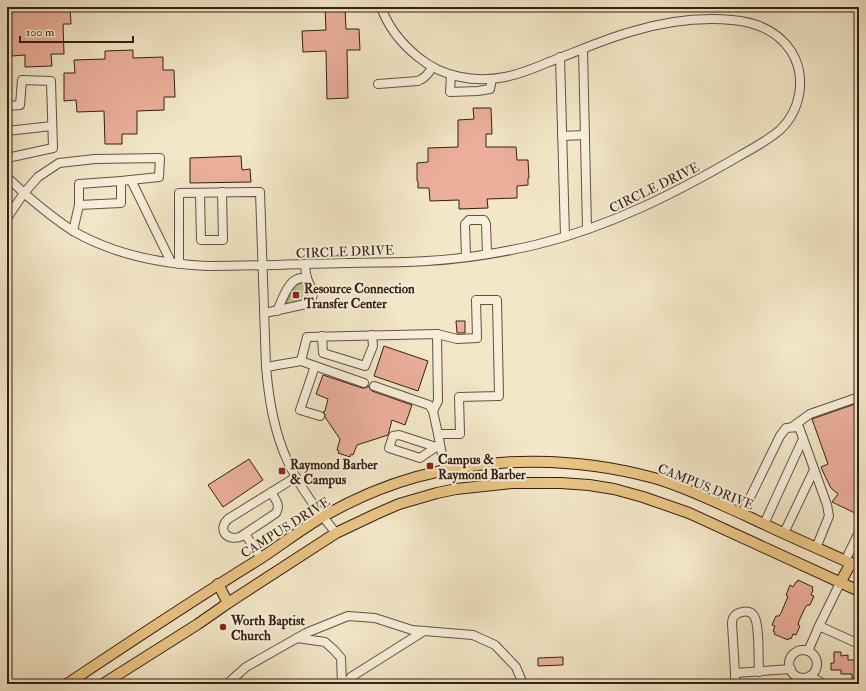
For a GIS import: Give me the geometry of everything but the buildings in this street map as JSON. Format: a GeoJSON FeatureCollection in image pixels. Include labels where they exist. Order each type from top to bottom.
{"type":"FeatureCollection","features":[{"type":"Feature","properties":{"kind":"main road","name":"CAMPUS DRIVE"},"geometry":{"type":"LineString","coordinates":[[67,684],[218,584],[261,558],[323,517],[372,492],[394,484],[445,470],[476,465],[559,462],[595,465],[655,478],[703,496],[852,564]]}},
{"type":"Feature","properties":{"kind":"main road"},"geometry":{"type":"LineString","coordinates":[[103,684],[198,624],[228,602],[336,533],[399,504],[456,489],[512,484],[561,483],[614,489],[643,497],[689,513],[859,592]]}},
{"type":"Feature","properties":{"kind":"main road"},"geometry":{"type":"LineString","coordinates":[[840,583],[852,564]]}},
{"type":"Feature","properties":{"kind":"main road"},"geometry":{"type":"LineString","coordinates":[[218,584],[228,602]]}},
{"type":"Feature","properties":{"kind":"street","name":"CIRCLE DRIVE"},"geometry":{"type":"LineString","coordinates":[[7,177],[36,204],[73,230],[114,249],[140,257],[175,263],[208,266],[428,261],[487,254],[537,244],[605,223],[634,212],[707,175],[762,143],[779,131],[787,122],[795,109],[798,100],[800,73],[796,60],[790,50],[772,31],[758,24],[741,20],[716,18],[685,20],[656,25],[628,32],[526,71],[505,77],[485,79],[464,78],[451,75],[427,64],[406,48],[394,32],[381,7]]}},
{"type":"Feature","properties":{"kind":"street"},"geometry":{"type":"LineString","coordinates":[[583,49],[586,229]]}},
{"type":"Feature","properties":{"kind":"street"},"geometry":{"type":"LineString","coordinates":[[560,58],[565,236]]}},
{"type":"Feature","properties":{"kind":"street"},"geometry":{"type":"LineString","coordinates":[[378,84],[418,81],[429,74],[432,67]]}},
{"type":"Feature","properties":{"kind":"street"},"geometry":{"type":"LineString","coordinates":[[451,75],[450,92],[490,89],[492,78]]}},
{"type":"Feature","properties":{"kind":"street"},"geometry":{"type":"LineString","coordinates":[[7,106],[20,105],[22,80],[51,81],[53,148],[7,158]]}},
{"type":"Feature","properties":{"kind":"street"},"geometry":{"type":"LineString","coordinates":[[7,131],[52,126]]}},
{"type":"Feature","properties":{"kind":"street"},"geometry":{"type":"LineString","coordinates":[[562,136],[585,135]]}},
{"type":"Feature","properties":{"kind":"street"},"geometry":{"type":"LineString","coordinates":[[7,218],[24,193],[38,177],[59,163],[95,159],[160,158],[159,177],[79,184],[79,205],[73,230]]}},
{"type":"Feature","properties":{"kind":"street"},"geometry":{"type":"LineString","coordinates":[[131,180],[175,263]]}},
{"type":"Feature","properties":{"kind":"street"},"geometry":{"type":"LineString","coordinates":[[79,205],[121,203],[121,181]]}},
{"type":"Feature","properties":{"kind":"street"},"geometry":{"type":"LineString","coordinates":[[200,193],[201,240],[223,240],[222,192]]}},
{"type":"Feature","properties":{"kind":"street"},"geometry":{"type":"LineString","coordinates":[[175,263],[179,193],[260,192],[266,367],[272,414],[288,462],[296,477],[315,507],[336,533]]}},
{"type":"Feature","properties":{"kind":"street"},"geometry":{"type":"LineString","coordinates":[[466,257],[465,224],[468,220],[484,220],[486,224],[487,254]]}},
{"type":"Feature","properties":{"kind":"street"},"geometry":{"type":"LineString","coordinates":[[265,313],[306,304],[311,301],[313,298],[313,293],[310,282],[307,279],[305,264]]}},
{"type":"Feature","properties":{"kind":"street"},"geometry":{"type":"LineString","coordinates":[[278,311],[293,281],[303,278],[307,279]]}},
{"type":"Feature","properties":{"kind":"street"},"geometry":{"type":"LineString","coordinates":[[301,361],[307,337],[437,334],[457,339],[477,338],[476,300],[497,300],[499,396],[459,397],[460,434],[438,434]]}},
{"type":"Feature","properties":{"kind":"street"},"geometry":{"type":"LineString","coordinates":[[432,411],[438,401],[437,334]]}},
{"type":"Feature","properties":{"kind":"street"},"geometry":{"type":"LineString","coordinates":[[322,336],[323,353],[366,366],[373,346],[372,335]]}},
{"type":"Feature","properties":{"kind":"street"},"geometry":{"type":"LineString","coordinates":[[266,367],[301,361],[364,383]]}},
{"type":"Feature","properties":{"kind":"street"},"geometry":{"type":"LineString","coordinates":[[315,366],[300,410],[320,416]]}},
{"type":"Feature","properties":{"kind":"street"},"geometry":{"type":"LineString","coordinates":[[374,386],[428,405],[432,411],[438,434],[438,447],[445,470]]}},
{"type":"Feature","properties":{"kind":"street"},"geometry":{"type":"LineString","coordinates":[[792,427],[810,414],[859,397]]}},
{"type":"Feature","properties":{"kind":"street"},"geometry":{"type":"LineString","coordinates":[[742,514],[780,436],[786,428],[798,427],[827,505],[829,516],[816,548]]}},
{"type":"Feature","properties":{"kind":"street"},"geometry":{"type":"LineString","coordinates":[[399,435],[438,447],[420,458],[388,448],[393,436],[399,435]]}},
{"type":"Feature","properties":{"kind":"street"},"geometry":{"type":"LineString","coordinates":[[764,524],[803,439]]}},
{"type":"Feature","properties":{"kind":"street"},"geometry":{"type":"LineString","coordinates":[[784,533],[814,470]]}},
{"type":"Feature","properties":{"kind":"street"},"geometry":{"type":"LineString","coordinates":[[271,492],[278,505],[278,510],[276,513],[240,537],[235,539],[226,535],[223,531],[225,522],[228,519],[271,492],[296,477]]}},
{"type":"Feature","properties":{"kind":"street"},"geometry":{"type":"LineString","coordinates":[[852,564],[859,532]]}},
{"type":"Feature","properties":{"kind":"street"},"geometry":{"type":"LineString","coordinates":[[245,534],[261,558]]}},
{"type":"Feature","properties":{"kind":"street"},"geometry":{"type":"LineString","coordinates":[[808,651],[840,583]]}},
{"type":"Feature","properties":{"kind":"street"},"geometry":{"type":"LineString","coordinates":[[735,684],[732,624],[733,617],[740,612],[749,611],[754,615],[757,624],[759,672]]}},
{"type":"Feature","properties":{"kind":"street"},"geometry":{"type":"LineString","coordinates":[[227,684],[246,667],[297,638],[348,616],[375,618],[412,630],[473,635],[495,645],[516,667],[523,684]]}},
{"type":"Feature","properties":{"kind":"street"},"geometry":{"type":"LineString","coordinates":[[819,626],[859,644]]}},
{"type":"Feature","properties":{"kind":"street"},"geometry":{"type":"LineString","coordinates":[[346,684],[352,677],[424,631]]}},
{"type":"Feature","properties":{"kind":"street"},"geometry":{"type":"LineString","coordinates":[[297,638],[325,642],[334,650],[341,658],[342,684]]}},
{"type":"Feature","properties":{"kind":"street"},"geometry":{"type":"LineString","coordinates":[[799,651],[808,651],[815,656],[817,661],[816,670],[810,676],[801,678],[791,670],[790,660],[795,653],[799,651]]}},
{"type":"Feature","properties":{"kind":"street"},"geometry":{"type":"LineString","coordinates":[[735,673],[791,670]]}},
{"type":"Feature","properties":{"kind":"street"},"geometry":{"type":"LineString","coordinates":[[810,676],[824,684]]}},
{"type":"Feature","properties":{"kind":"green space"},"geometry":{"type":"Polygon","coordinates":[[[300,283],[307,290],[307,300],[286,304],[295,286],[300,283]]]}},
{"type":"Feature","properties":{"kind":"place","name":"Resource Connection Transfer Center"},"geometry":{"type":"Point","coordinates":[296,295]}},
{"type":"Feature","properties":{"kind":"place","name":"Campus & Raymond Barber"},"geometry":{"type":"Point","coordinates":[430,466]}},
{"type":"Feature","properties":{"kind":"place","name":"Raymond Barber & Campus"},"geometry":{"type":"Point","coordinates":[282,471]}},
{"type":"Feature","properties":{"kind":"place","name":"Worth Baptist Church"},"geometry":{"type":"Point","coordinates":[223,627]}}]}
